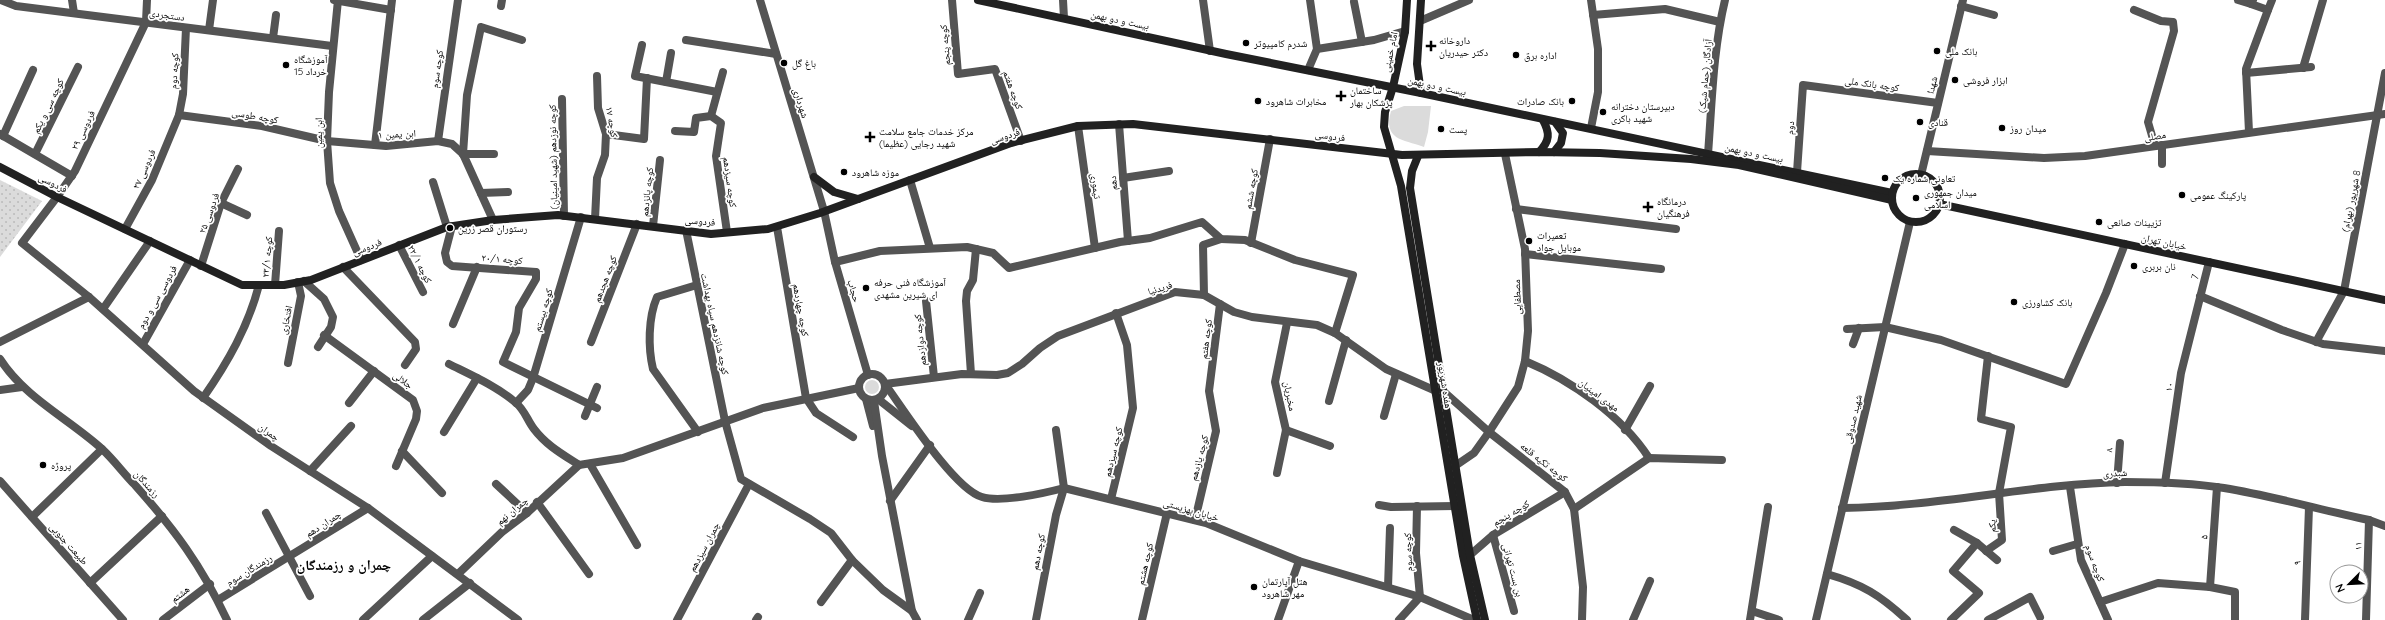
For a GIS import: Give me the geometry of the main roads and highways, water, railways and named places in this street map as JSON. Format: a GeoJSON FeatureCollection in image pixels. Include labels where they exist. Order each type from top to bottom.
{"type":"FeatureCollection","features":[{"type":"Feature","properties":{"kind":"main road","name":"بیست و دو بهمن"},"geometry":{"type":"LineString","coordinates":[[978,0],[1210,51],[1421,92],[1543,120],[1591,128],[1797,172],[1892,196]]}},
{"type":"Feature","properties":{"kind":"main road","name":"امام خمینی"},"geometry":{"type":"LineString","coordinates":[[1390,155],[1384,127],[1385,112],[1393,87],[1405,31],[1407,0]]}},
{"type":"Feature","properties":{"kind":"main road"},"geometry":{"type":"LineString","coordinates":[[1420,0],[1417,64],[1421,92]]}},
{"type":"Feature","properties":{"kind":"main road"},"geometry":{"type":"LineString","coordinates":[[1539,152],[1547,145],[1549,137],[1543,120]]}},
{"type":"Feature","properties":{"kind":"main road"},"geometry":{"type":"LineString","coordinates":[[1554,152],[1561,143],[1563,133],[1555,122]]}},
{"type":"Feature","properties":{"kind":"main road","name":"فردوسی"},"geometry":{"type":"LineString","coordinates":[[0,167],[57,197],[242,285],[275,285],[301,282],[449,227],[493,220],[564,216],[581,217],[712,234],[768,229],[824,211],[1021,141],[1078,126],[1133,124],[1270,139],[1390,155],[1418,156]]}},
{"type":"Feature","properties":{"kind":"main road","name":"بیست و دو بهمن"},"geometry":{"type":"LineString","coordinates":[[1418,156],[1554,152],[1691,159],[1738,165],[1892,196]]}},
{"type":"Feature","properties":{"kind":"main road","name":"هفده شهریور"},"geometry":{"type":"LineString","coordinates":[[1390,155],[1401,186],[1440,391],[1456,466],[1470,555],[1485,620]]}},
{"type":"Feature","properties":{"kind":"main road","name":"هفده شهریور"},"geometry":{"type":"LineString","coordinates":[[1418,156],[1412,172],[1410,188],[1440,391],[1454,506],[1477,620]]}},
{"type":"Feature","properties":{"kind":"main road"},"geometry":{"type":"LineString","coordinates":[[1921,175],[1934,182],[1938,189],[1939,204],[1931,216],[1925,220],[1910,222],[1898,214],[1892,196],[1900,180],[1906,176],[1921,175]]}},
{"type":"Feature","properties":{"kind":"main road"},"geometry":{"type":"LineString","coordinates":[[814,177],[834,192],[858,199]]}},
{"type":"Feature","properties":{"kind":"main road","name":"خیابان تهران"},"geometry":{"type":"LineString","coordinates":[[1939,204],[2385,300]]}},
{"type":"Feature","properties":{"kind":"place","name":"شدرم کامپیوتر"},"geometry":{"type":"Point","coordinates":[1246,43]}},
{"type":"Feature","properties":{"kind":"place","name":"داروخانه دکتر حیدریان"},"geometry":{"type":"Point","coordinates":[1431,46]}},
{"type":"Feature","properties":{"kind":"place","name":"بانک ملی"},"geometry":{"type":"Point","coordinates":[1937,51]}},
{"type":"Feature","properties":{"kind":"place","name":"اداره برق"},"geometry":{"type":"Point","coordinates":[1516,55]}},
{"type":"Feature","properties":{"kind":"place","name":"باغ گل"},"geometry":{"type":"Point","coordinates":[784,63]}},
{"type":"Feature","properties":{"kind":"place","name":"آموزشگاه 15 خرداد"},"geometry":{"type":"Point","coordinates":[286,65]}},
{"type":"Feature","properties":{"kind":"place","name":"ابزار فروشی"},"geometry":{"type":"Point","coordinates":[1955,80]}},
{"type":"Feature","properties":{"kind":"place","name":"ساختمان پزشکان بهار"},"geometry":{"type":"Point","coordinates":[1341,96]}},
{"type":"Feature","properties":{"kind":"place","name":"مخابرات شاهرود"},"geometry":{"type":"Point","coordinates":[1258,101]}},
{"type":"Feature","properties":{"kind":"place","name":"بانک صادرات"},"geometry":{"type":"Point","coordinates":[1572,101]}},
{"type":"Feature","properties":{"kind":"place","name":"دبیرستان دخترانه شهید باکری"},"geometry":{"type":"Point","coordinates":[1603,112]}},
{"type":"Feature","properties":{"kind":"place","name":"قنادی"},"geometry":{"type":"Point","coordinates":[1920,122]}},
{"type":"Feature","properties":{"kind":"place","name":"میدان روز"},"geometry":{"type":"Point","coordinates":[2002,128]}},
{"type":"Feature","properties":{"kind":"place","name":"پست"},"geometry":{"type":"Point","coordinates":[1441,129]}},
{"type":"Feature","properties":{"kind":"place","name":"مرکز خدمات جامع سلامت شهید رجایی (عظیما)"},"geometry":{"type":"Point","coordinates":[870,137]}},
{"type":"Feature","properties":{"kind":"place","name":"موزه شاهرود"},"geometry":{"type":"Point","coordinates":[844,172]}},
{"type":"Feature","properties":{"kind":"place","name":"تعاونی شماره یک"},"geometry":{"type":"Point","coordinates":[1885,178]}},
{"type":"Feature","properties":{"kind":"place","name":"پارکینگ عمومی"},"geometry":{"type":"Point","coordinates":[2182,195]}},
{"type":"Feature","properties":{"kind":"place","name":"میدان جمهوری اسلامی"},"geometry":{"type":"Point","coordinates":[1916,198]}},
{"type":"Feature","properties":{"kind":"place","name":"درمانگاه فرهنگیان"},"geometry":{"type":"Point","coordinates":[1648,207]}},
{"type":"Feature","properties":{"kind":"place","name":"تزیینات صانعی"},"geometry":{"type":"Point","coordinates":[2099,222]}},
{"type":"Feature","properties":{"kind":"place","name":"رستوران قصر زرین"},"geometry":{"type":"Point","coordinates":[450,228]}},
{"type":"Feature","properties":{"kind":"place","name":"تعمیرات موبایل جواد"},"geometry":{"type":"Point","coordinates":[1529,241]}},
{"type":"Feature","properties":{"kind":"place","name":"نان بربری"},"geometry":{"type":"Point","coordinates":[2134,266]}},
{"type":"Feature","properties":{"kind":"place","name":"آموزشگاه فنی حرفه ای شیرین مشهدی"},"geometry":{"type":"Point","coordinates":[866,288]}},
{"type":"Feature","properties":{"kind":"place","name":"بانک کشاورزی"},"geometry":{"type":"Point","coordinates":[2014,302]}},
{"type":"Feature","properties":{"kind":"place","name":"پروژه"},"geometry":{"type":"Point","coordinates":[43,465]}},
{"type":"Feature","properties":{"kind":"place","name":"هتل آپارتمان مهر شاهرود"},"geometry":{"type":"Point","coordinates":[1254,587]}},
{"type":"Feature","properties":{"kind":"district","name":"چمران و رزمندگان"},"geometry":{"type":"Point","coordinates":[344,565]}}]}
